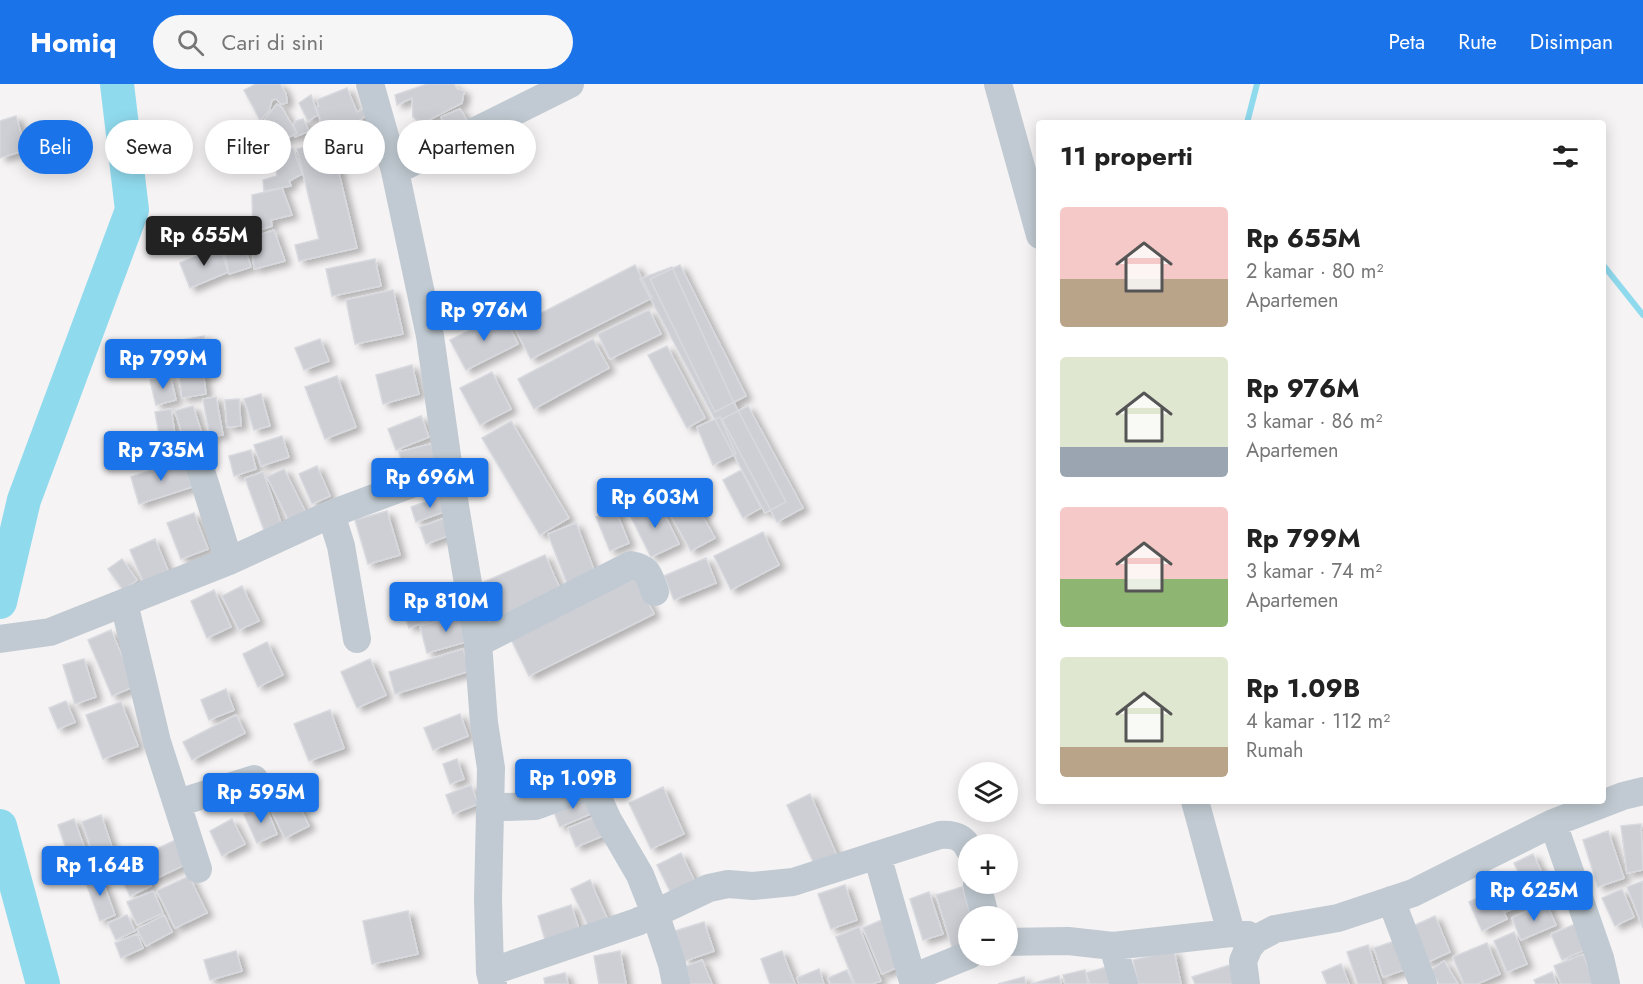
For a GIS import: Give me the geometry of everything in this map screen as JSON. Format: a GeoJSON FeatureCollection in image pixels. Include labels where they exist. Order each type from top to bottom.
{"type":"FeatureCollection","features":[{"type":"Feature","properties":{"kind":"street"},"geometry":{"type":"LineString","coordinates":[[370,84],[395,171],[430,336],[449,470],[478,643],[484,723],[491,768],[488,899],[492,978],[637,921],[709,888],[728,884],[753,886],[793,882],[939,835],[950,834],[958,837]]}},
{"type":"Feature","properties":{"kind":"street"},"geometry":{"type":"LineString","coordinates":[[395,171],[570,84]]}},
{"type":"Feature","properties":{"kind":"street"},"geometry":{"type":"LineString","coordinates":[[998,84],[1036,221]]}},
{"type":"Feature","properties":{"kind":"street"},"geometry":{"type":"LineString","coordinates":[[194,446],[229,561]]}},
{"type":"Feature","properties":{"kind":"street"},"geometry":{"type":"LineString","coordinates":[[0,639],[50,632],[229,561],[331,514],[449,470]]}},
{"type":"Feature","properties":{"kind":"street"},"geometry":{"type":"LineString","coordinates":[[331,514],[341,546],[357,639]]}},
{"type":"Feature","properties":{"kind":"street"},"geometry":{"type":"LineString","coordinates":[[478,643],[631,565],[642,567],[647,572],[655,592]]}},
{"type":"Feature","properties":{"kind":"street"},"geometry":{"type":"LineString","coordinates":[[124,603],[157,742],[198,869]]}},
{"type":"Feature","properties":{"kind":"street"},"geometry":{"type":"LineString","coordinates":[[178,802],[254,779]]}},
{"type":"Feature","properties":{"kind":"street"},"geometry":{"type":"LineString","coordinates":[[491,805],[535,806],[592,785],[608,820],[640,875],[656,913],[676,984]]}},
{"type":"Feature","properties":{"kind":"street"},"geometry":{"type":"LineString","coordinates":[[1606,803],[1643,791]]}},
{"type":"Feature","properties":{"kind":"street"},"geometry":{"type":"LineString","coordinates":[[1196,804],[1249,947],[1243,961],[1246,984]]}},
{"type":"Feature","properties":{"kind":"street"},"geometry":{"type":"LineString","coordinates":[[1018,940],[1068,941],[1113,946],[1244,936],[1338,918],[1440,880],[1553,824],[1603,804]]}},
{"type":"Feature","properties":{"kind":"street"},"geometry":{"type":"LineString","coordinates":[[1553,824],[1600,958],[1606,984]]}},
{"type":"Feature","properties":{"kind":"street"},"geometry":{"type":"LineString","coordinates":[[877,855],[913,981],[958,960]]}},
{"type":"Feature","properties":{"kind":"street"},"geometry":{"type":"LineString","coordinates":[[1391,900],[1423,984]]}},
{"type":"Feature","properties":{"kind":"street"},"geometry":{"type":"LineString","coordinates":[[1113,946],[1124,984]]}},
{"type":"Feature","properties":{"kind":"building"},"geometry":{"type":"Polygon","coordinates":[[[256,84],[280,84],[286,94],[287,103],[281,104],[276,99],[272,100],[269,111],[260,120],[244,90],[256,84]]]}},
{"type":"Feature","properties":{"kind":"building"},"geometry":{"type":"Polygon","coordinates":[[[427,84],[454,84],[457,89],[464,91],[462,103],[429,120],[416,120],[413,117],[412,98],[397,105],[395,95],[427,84]]]}},
{"type":"Feature","properties":{"kind":"building"},"geometry":{"type":"Polygon","coordinates":[[[347,88],[357,112],[364,108],[367,115],[360,120],[320,120],[316,107],[319,106],[317,100],[347,88]]]}},
{"type":"Feature","properties":{"kind":"building"},"geometry":{"type":"Polygon","coordinates":[[[311,95],[318,115],[308,120],[299,103],[311,95]]]}},
{"type":"Feature","properties":{"kind":"building"},"geometry":{"type":"Polygon","coordinates":[[[277,104],[289,120],[266,120],[277,104]]]}},
{"type":"Feature","properties":{"kind":"building"},"geometry":{"type":"Polygon","coordinates":[[[460,109],[467,120],[442,120],[441,117],[460,109]]]}},
{"type":"Feature","properties":{"kind":"building"},"geometry":{"type":"Polygon","coordinates":[[[16,116],[18,152],[0,158],[0,121],[16,116]]]}},
{"type":"Feature","properties":{"kind":"building"},"geometry":{"type":"Polygon","coordinates":[[[303,119],[303,134],[295,137],[297,133],[293,125],[296,121],[303,119]]]}},
{"type":"Feature","properties":{"kind":"building"},"geometry":{"type":"Polygon","coordinates":[[[291,123],[297,133],[291,136],[291,123]]]}},
{"type":"Feature","properties":{"kind":"building"},"geometry":{"type":"Polygon","coordinates":[[[293,148],[302,174],[289,181],[291,186],[264,191],[263,180],[277,176],[277,174],[291,174],[291,149],[293,148]]]}},
{"type":"Feature","properties":{"kind":"building"},"geometry":{"type":"Polygon","coordinates":[[[303,148],[303,174],[297,149],[303,148]]]}},
{"type":"Feature","properties":{"kind":"building"},"geometry":{"type":"Polygon","coordinates":[[[303,174],[339,174],[357,248],[299,261],[295,245],[319,239],[303,174]]]}},
{"type":"Feature","properties":{"kind":"building"},"geometry":{"type":"Polygon","coordinates":[[[282,188],[292,215],[271,220],[272,226],[253,232],[252,195],[282,188]]]}},
{"type":"Feature","properties":{"kind":"building"},"geometry":{"type":"Polygon","coordinates":[[[274,230],[285,261],[254,269],[252,238],[274,230]]]}},
{"type":"Feature","properties":{"kind":"building"},"geometry":{"type":"Polygon","coordinates":[[[241,236],[251,267],[229,274],[225,255],[228,241],[241,236]]]}},
{"type":"Feature","properties":{"kind":"building"},"geometry":{"type":"Polygon","coordinates":[[[220,247],[228,272],[190,288],[180,263],[220,247]]]}},
{"type":"Feature","properties":{"kind":"building"},"geometry":{"type":"Polygon","coordinates":[[[375,259],[381,286],[332,296],[326,269],[375,259]]]}},
{"type":"Feature","properties":{"kind":"building"},"geometry":{"type":"Polygon","coordinates":[[[635,265],[652,298],[531,359],[514,327],[635,265]]]}},
{"type":"Feature","properties":{"kind":"building"},"geometry":{"type":"Polygon","coordinates":[[[680,265],[746,396],[715,412],[650,279],[680,265]]]}},
{"type":"Feature","properties":{"kind":"building"},"geometry":{"type":"Polygon","coordinates":[[[672,267],[733,401],[786,502],[765,513],[640,279],[672,267]]]}},
{"type":"Feature","properties":{"kind":"building"},"geometry":{"type":"Polygon","coordinates":[[[393,290],[403,334],[355,344],[346,300],[393,290]]]}},
{"type":"Feature","properties":{"kind":"building"},"geometry":{"type":"Polygon","coordinates":[[[649,310],[661,334],[610,359],[598,334],[649,310]]]}},
{"type":"Feature","properties":{"kind":"building"},"geometry":{"type":"Polygon","coordinates":[[[503,314],[518,344],[466,370],[450,340],[503,314]]]}},
{"type":"Feature","properties":{"kind":"building"},"geometry":{"type":"Polygon","coordinates":[[[204,336],[209,363],[175,370],[170,342],[204,336]]]}},
{"type":"Feature","properties":{"kind":"building"},"geometry":{"type":"Polygon","coordinates":[[[320,339],[329,361],[304,370],[295,348],[320,339]]]}},
{"type":"Feature","properties":{"kind":"building"},"geometry":{"type":"Polygon","coordinates":[[[593,339],[609,368],[534,409],[518,379],[593,339]]]}},
{"type":"Feature","properties":{"kind":"building"},"geometry":{"type":"Polygon","coordinates":[[[667,346],[705,418],[687,428],[648,355],[667,346]]]}},
{"type":"Feature","properties":{"kind":"building"},"geometry":{"type":"Polygon","coordinates":[[[412,365],[419,394],[383,404],[376,375],[412,365]]]}},
{"type":"Feature","properties":{"kind":"building"},"geometry":{"type":"Polygon","coordinates":[[[203,371],[206,394],[182,398],[179,374],[203,371]]]}},
{"type":"Feature","properties":{"kind":"building"},"geometry":{"type":"Polygon","coordinates":[[[492,372],[511,409],[480,425],[460,388],[492,372]]]}},
{"type":"Feature","properties":{"kind":"building"},"geometry":{"type":"Polygon","coordinates":[[[170,375],[176,400],[156,405],[150,380],[170,375]]]}},
{"type":"Feature","properties":{"kind":"building"},"geometry":{"type":"Polygon","coordinates":[[[337,376],[356,427],[325,439],[305,387],[337,376]]]}},
{"type":"Feature","properties":{"kind":"building"},"geometry":{"type":"Polygon","coordinates":[[[261,394],[270,426],[254,430],[244,399],[261,394]]]}},
{"type":"Feature","properties":{"kind":"building"},"geometry":{"type":"Polygon","coordinates":[[[216,397],[223,435],[210,437],[203,399],[216,397]]]}},
{"type":"Feature","properties":{"kind":"building"},"geometry":{"type":"Polygon","coordinates":[[[239,399],[241,426],[227,427],[225,400],[239,399]]]}},
{"type":"Feature","properties":{"kind":"building"},"geometry":{"type":"Polygon","coordinates":[[[193,406],[202,434],[184,440],[175,411],[193,406]]]}},
{"type":"Feature","properties":{"kind":"building"},"geometry":{"type":"Polygon","coordinates":[[[748,406],[803,508],[777,522],[722,419],[748,406]]]}},
{"type":"Feature","properties":{"kind":"building"},"geometry":{"type":"Polygon","coordinates":[[[171,409],[176,441],[161,444],[155,412],[171,409]]]}},
{"type":"Feature","properties":{"kind":"building"},"geometry":{"type":"Polygon","coordinates":[[[421,416],[429,437],[396,450],[388,429],[421,416]]]}},
{"type":"Feature","properties":{"kind":"building"},"geometry":{"type":"Polygon","coordinates":[[[720,417],[736,454],[713,465],[697,427],[720,417]]]}},
{"type":"Feature","properties":{"kind":"building"},"geometry":{"type":"Polygon","coordinates":[[[511,421],[569,518],[540,535],[482,438],[511,421]]]}},
{"type":"Feature","properties":{"kind":"building"},"geometry":{"type":"Polygon","coordinates":[[[282,436],[289,457],[261,466],[254,445],[282,436]]]}},
{"type":"Feature","properties":{"kind":"building"},"geometry":{"type":"Polygon","coordinates":[[[431,444],[438,469],[406,478],[399,452],[431,444]]]}},
{"type":"Feature","properties":{"kind":"building"},"geometry":{"type":"Polygon","coordinates":[[[251,450],[256,469],[234,476],[229,456],[251,450]]]}},
{"type":"Feature","properties":{"kind":"building"},"geometry":{"type":"Polygon","coordinates":[[[183,460],[192,487],[139,504],[131,477],[183,460]]]}},
{"type":"Feature","properties":{"kind":"building"},"geometry":{"type":"Polygon","coordinates":[[[317,466],[330,496],[312,504],[299,474],[317,466]]]}},
{"type":"Feature","properties":{"kind":"building"},"geometry":{"type":"Polygon","coordinates":[[[284,469],[309,519],[292,527],[267,477],[284,469]]]}},
{"type":"Feature","properties":{"kind":"building"},"geometry":{"type":"Polygon","coordinates":[[[741,470],[761,508],[743,518],[723,480],[741,470]]]}},
{"type":"Feature","properties":{"kind":"building"},"geometry":{"type":"Polygon","coordinates":[[[263,472],[281,523],[264,530],[245,478],[263,472]]]}},
{"type":"Feature","properties":{"kind":"building"},"geometry":{"type":"Polygon","coordinates":[[[690,494],[715,538],[691,551],[666,507],[690,494]]]}},
{"type":"Feature","properties":{"kind":"building"},"geometry":{"type":"Polygon","coordinates":[[[443,496],[449,510],[416,522],[411,507],[443,496]]]}},
{"type":"Feature","properties":{"kind":"building"},"geometry":{"type":"Polygon","coordinates":[[[658,501],[679,544],[651,557],[630,515],[658,501]]]}},
{"type":"Feature","properties":{"kind":"building"},"geometry":{"type":"Polygon","coordinates":[[[615,509],[629,543],[610,551],[596,517],[615,509]]]}},
{"type":"Feature","properties":{"kind":"building"},"geometry":{"type":"Polygon","coordinates":[[[387,511],[400,555],[368,564],[355,520],[387,511]]]}},
{"type":"Feature","properties":{"kind":"building"},"geometry":{"type":"Polygon","coordinates":[[[194,513],[208,549],[181,559],[167,523],[194,513]]]}},
{"type":"Feature","properties":{"kind":"building"},"geometry":{"type":"Polygon","coordinates":[[[448,517],[453,534],[426,544],[420,527],[448,517]]]}},
{"type":"Feature","properties":{"kind":"building"},"geometry":{"type":"Polygon","coordinates":[[[576,523],[596,575],[568,586],[548,534],[576,523]]]}},
{"type":"Feature","properties":{"kind":"building"},"geometry":{"type":"Polygon","coordinates":[[[763,532],[779,565],[731,590],[714,556],[763,532]]]}},
{"type":"Feature","properties":{"kind":"building"},"geometry":{"type":"Polygon","coordinates":[[[155,539],[170,575],[145,586],[130,550],[155,539]]]}},
{"type":"Feature","properties":{"kind":"building"},"geometry":{"type":"Polygon","coordinates":[[[545,555],[562,593],[499,621],[482,583],[545,555]]]}},
{"type":"Feature","properties":{"kind":"building"},"geometry":{"type":"Polygon","coordinates":[[[706,558],[716,583],[674,600],[664,576],[706,558]]]}},
{"type":"Feature","properties":{"kind":"building"},"geometry":{"type":"Polygon","coordinates":[[[122,559],[137,580],[123,590],[108,569],[122,559]]]}},
{"type":"Feature","properties":{"kind":"building"},"geometry":{"type":"Polygon","coordinates":[[[635,577],[654,614],[529,676],[511,639],[635,577]]]}},
{"type":"Feature","properties":{"kind":"building"},"geometry":{"type":"Polygon","coordinates":[[[242,586],[259,621],[239,630],[222,596],[242,586]]]}},
{"type":"Feature","properties":{"kind":"building"},"geometry":{"type":"Polygon","coordinates":[[[453,586],[461,609],[409,628],[401,604],[453,586]]]}},
{"type":"Feature","properties":{"kind":"building"},"geometry":{"type":"Polygon","coordinates":[[[214,590],[231,627],[207,638],[191,601],[214,590]]]}},
{"type":"Feature","properties":{"kind":"building"},"geometry":{"type":"Polygon","coordinates":[[[466,613],[473,640],[427,653],[420,626],[466,613]]]}},
{"type":"Feature","properties":{"kind":"building"},"geometry":{"type":"Polygon","coordinates":[[[111,630],[135,686],[112,696],[88,640],[111,630]]]}},
{"type":"Feature","properties":{"kind":"building"},"geometry":{"type":"Polygon","coordinates":[[[267,642],[283,675],[258,687],[243,654],[267,642]]]}},
{"type":"Feature","properties":{"kind":"building"},"geometry":{"type":"Polygon","coordinates":[[[463,649],[470,671],[395,694],[389,672],[463,649]]]}},
{"type":"Feature","properties":{"kind":"building"},"geometry":{"type":"Polygon","coordinates":[[[84,659],[96,697],[75,704],[63,665],[84,659]]]}},
{"type":"Feature","properties":{"kind":"building"},"geometry":{"type":"Polygon","coordinates":[[[370,659],[386,695],[357,708],[341,672],[370,659]]]}},
{"type":"Feature","properties":{"kind":"building"},"geometry":{"type":"Polygon","coordinates":[[[226,689],[234,710],[209,720],[201,700],[226,689]]]}},
{"type":"Feature","properties":{"kind":"building"},"geometry":{"type":"Polygon","coordinates":[[[66,701],[75,722],[58,729],[49,708],[66,701]]]}},
{"type":"Feature","properties":{"kind":"building"},"geometry":{"type":"Polygon","coordinates":[[[121,702],[138,746],[103,759],[86,715],[121,702]]]}},
{"type":"Feature","properties":{"kind":"building"},"geometry":{"type":"Polygon","coordinates":[[[330,710],[344,748],[309,761],[294,724],[330,710]]]}},
{"type":"Feature","properties":{"kind":"building"},"geometry":{"type":"Polygon","coordinates":[[[460,714],[468,736],[433,750],[424,728],[460,714]]]}},
{"type":"Feature","properties":{"kind":"building"},"geometry":{"type":"Polygon","coordinates":[[[236,715],[245,733],[192,760],[183,742],[236,715]]]}},
{"type":"Feature","properties":{"kind":"building"},"geometry":{"type":"Polygon","coordinates":[[[457,759],[464,779],[450,784],[443,764],[457,759]]]}},
{"type":"Feature","properties":{"kind":"building"},"geometry":{"type":"Polygon","coordinates":[[[471,785],[478,804],[453,814],[446,795],[471,785]]]}},
{"type":"Feature","properties":{"kind":"building"},"geometry":{"type":"Polygon","coordinates":[[[663,787],[684,834],[651,849],[629,803],[663,787]]]}},
{"type":"Feature","properties":{"kind":"building"},"geometry":{"type":"Polygon","coordinates":[[[292,792],[309,826],[285,838],[268,804],[292,792]]]}},
{"type":"Feature","properties":{"kind":"building"},"geometry":{"type":"Polygon","coordinates":[[[587,793],[595,812],[560,827],[552,807],[587,793]]]}},
{"type":"Feature","properties":{"kind":"building"},"geometry":{"type":"Polygon","coordinates":[[[810,794],[838,858],[816,868],[787,805],[810,794]]]}},
{"type":"Feature","properties":{"kind":"building"},"geometry":{"type":"Polygon","coordinates":[[[265,804],[277,834],[257,843],[244,814],[265,804]]]}},
{"type":"Feature","properties":{"kind":"building"},"geometry":{"type":"Polygon","coordinates":[[[101,815],[112,847],[93,854],[82,822],[101,815]]]}},
{"type":"Feature","properties":{"kind":"building"},"geometry":{"type":"Polygon","coordinates":[[[597,816],[605,835],[576,847],[568,828],[597,816]]]}},
{"type":"Feature","properties":{"kind":"building"},"geometry":{"type":"Polygon","coordinates":[[[74,819],[89,860],[72,866],[58,825],[74,819]]]}},
{"type":"Feature","properties":{"kind":"building"},"geometry":{"type":"Polygon","coordinates":[[[232,819],[245,844],[222,856],[210,831],[232,819]]]}},
{"type":"Feature","properties":{"kind":"building"},"geometry":{"type":"Polygon","coordinates":[[[1641,824],[1643,870],[1627,873],[1621,826],[1641,824]]]}},
{"type":"Feature","properties":{"kind":"building"},"geometry":{"type":"Polygon","coordinates":[[[1608,831],[1624,878],[1598,887],[1583,840],[1608,831]]]}},
{"type":"Feature","properties":{"kind":"building"},"geometry":{"type":"Polygon","coordinates":[[[182,837],[193,861],[153,880],[141,856],[182,837]]]}},
{"type":"Feature","properties":{"kind":"building"},"geometry":{"type":"Polygon","coordinates":[[[132,847],[151,886],[130,896],[111,856],[132,847]]]}},
{"type":"Feature","properties":{"kind":"building"},"geometry":{"type":"Polygon","coordinates":[[[681,853],[697,886],[673,897],[657,865],[681,853]]]}},
{"type":"Feature","properties":{"kind":"building"},"geometry":{"type":"Polygon","coordinates":[[[1533,854],[1548,885],[1529,894],[1514,863],[1533,854]]]}},
{"type":"Feature","properties":{"kind":"building"},"geometry":{"type":"Polygon","coordinates":[[[1510,872],[1524,905],[1505,912],[1492,880],[1510,872]]]}},
{"type":"Feature","properties":{"kind":"building"},"geometry":{"type":"Polygon","coordinates":[[[100,874],[115,915],[100,921],[85,880],[100,874]]]}},
{"type":"Feature","properties":{"kind":"building"},"geometry":{"type":"Polygon","coordinates":[[[189,876],[207,913],[175,928],[157,891],[189,876]]]}},
{"type":"Feature","properties":{"kind":"building"},"geometry":{"type":"Polygon","coordinates":[[[590,880],[611,927],[593,936],[571,889],[590,880]]]}},
{"type":"Feature","properties":{"kind":"building"},"geometry":{"type":"Polygon","coordinates":[[[1643,881],[1643,928],[1627,887],[1643,881]]]}},
{"type":"Feature","properties":{"kind":"building"},"geometry":{"type":"Polygon","coordinates":[[[845,885],[857,920],[831,929],[818,894],[845,885]]]}},
{"type":"Feature","properties":{"kind":"building"},"geometry":{"type":"Polygon","coordinates":[[[958,888],[958,894],[964,894],[968,906],[958,906],[958,956],[955,957],[936,895],[958,888]]]}},
{"type":"Feature","properties":{"kind":"building"},"geometry":{"type":"Polygon","coordinates":[[[1622,889],[1634,917],[1615,926],[1602,898],[1622,889]]]}},
{"type":"Feature","properties":{"kind":"building"},"geometry":{"type":"Polygon","coordinates":[[[153,891],[163,913],[137,925],[127,902],[153,891]]]}},
{"type":"Feature","properties":{"kind":"building"},"geometry":{"type":"Polygon","coordinates":[[[1494,891],[1507,919],[1482,931],[1469,902],[1494,891]]]}},
{"type":"Feature","properties":{"kind":"building"},"geometry":{"type":"Polygon","coordinates":[[[929,892],[943,934],[923,940],[910,899],[929,892]]]}},
{"type":"Feature","properties":{"kind":"building"},"geometry":{"type":"Polygon","coordinates":[[[1546,903],[1556,925],[1521,940],[1512,918],[1546,903]]]}},
{"type":"Feature","properties":{"kind":"building"},"geometry":{"type":"Polygon","coordinates":[[[571,905],[581,935],[547,946],[538,916],[571,905]]]}},
{"type":"Feature","properties":{"kind":"building"},"geometry":{"type":"Polygon","coordinates":[[[408,911],[418,954],[372,964],[363,921],[408,911]]]}},
{"type":"Feature","properties":{"kind":"building"},"geometry":{"type":"Polygon","coordinates":[[[127,915],[135,931],[116,940],[108,923],[127,915]]]}},
{"type":"Feature","properties":{"kind":"building"},"geometry":{"type":"Polygon","coordinates":[[[164,915],[172,932],[146,946],[137,929],[164,915]]]}},
{"type":"Feature","properties":{"kind":"building"},"geometry":{"type":"Polygon","coordinates":[[[1435,916],[1450,952],[1426,963],[1411,927],[1435,916]]]}},
{"type":"Feature","properties":{"kind":"building"},"geometry":{"type":"Polygon","coordinates":[[[884,919],[903,965],[882,974],[863,928],[884,919]]]}},
{"type":"Feature","properties":{"kind":"building"},"geometry":{"type":"Polygon","coordinates":[[[1583,921],[1594,946],[1562,960],[1551,934],[1583,921]]]}},
{"type":"Feature","properties":{"kind":"building"},"geometry":{"type":"Polygon","coordinates":[[[704,922],[714,951],[685,961],[675,931],[704,922]]]}},
{"type":"Feature","properties":{"kind":"building"},"geometry":{"type":"Polygon","coordinates":[[[859,927],[881,981],[872,984],[855,984],[836,937],[859,927]]]}},
{"type":"Feature","properties":{"kind":"building"},"geometry":{"type":"Polygon","coordinates":[[[1514,932],[1527,964],[1507,972],[1494,941],[1514,932]]]}},
{"type":"Feature","properties":{"kind":"building"},"geometry":{"type":"Polygon","coordinates":[[[137,934],[143,948],[121,958],[115,943],[137,934]]]}},
{"type":"Feature","properties":{"kind":"building"},"geometry":{"type":"Polygon","coordinates":[[[1398,940],[1407,969],[1383,977],[1374,948],[1398,940]]]}},
{"type":"Feature","properties":{"kind":"building"},"geometry":{"type":"Polygon","coordinates":[[[1487,943],[1500,974],[1477,984],[1464,984],[1453,957],[1487,943]]]}},
{"type":"Feature","properties":{"kind":"building"},"geometry":{"type":"Polygon","coordinates":[[[1368,945],[1381,984],[1358,984],[1347,952],[1368,945]]]}},
{"type":"Feature","properties":{"kind":"building"},"geometry":{"type":"Polygon","coordinates":[[[236,951],[242,971],[210,980],[204,960],[236,951]]]}},
{"type":"Feature","properties":{"kind":"building"},"geometry":{"type":"Polygon","coordinates":[[[620,951],[626,984],[599,984],[594,956],[620,951]]]}},
{"type":"Feature","properties":{"kind":"building"},"geometry":{"type":"Polygon","coordinates":[[[782,951],[795,984],[770,984],[761,959],[782,951]]]}},
{"type":"Feature","properties":{"kind":"building"},"geometry":{"type":"Polygon","coordinates":[[[1174,951],[1181,984],[1138,984],[1133,960],[1174,951]]]}},
{"type":"Feature","properties":{"kind":"building"},"geometry":{"type":"Polygon","coordinates":[[[1583,954],[1595,984],[1561,984],[1554,966],[1583,954]]]}},
{"type":"Feature","properties":{"kind":"building"},"geometry":{"type":"Polygon","coordinates":[[[702,960],[712,984],[689,984],[682,968],[702,960]]]}},
{"type":"Feature","properties":{"kind":"building"},"geometry":{"type":"Polygon","coordinates":[[[1444,961],[1458,984],[1439,984],[1431,970],[1444,961]]]}},
{"type":"Feature","properties":{"kind":"building"},"geometry":{"type":"Polygon","coordinates":[[[1233,964],[1239,984],[1195,984],[1192,977],[1233,964]]]}},
{"type":"Feature","properties":{"kind":"building"},"geometry":{"type":"Polygon","coordinates":[[[1341,964],[1349,984],[1327,984],[1322,972],[1341,964]]]}},
{"type":"Feature","properties":{"kind":"building"},"geometry":{"type":"Polygon","coordinates":[[[1114,965],[1119,984],[1090,984],[1086,973],[1114,965]]]}},
{"type":"Feature","properties":{"kind":"building"},"geometry":{"type":"Polygon","coordinates":[[[819,969],[824,984],[799,984],[797,978],[819,969]]]}},
{"type":"Feature","properties":{"kind":"building"},"geometry":{"type":"Polygon","coordinates":[[[847,970],[853,984],[831,984],[828,978],[847,970]]]}},
{"type":"Feature","properties":{"kind":"building"},"geometry":{"type":"Polygon","coordinates":[[[1085,970],[1088,984],[1065,984],[1063,975],[1085,970]]]}},
{"type":"Feature","properties":{"kind":"building"},"geometry":{"type":"Polygon","coordinates":[[[1552,972],[1557,984],[1536,984],[1534,980],[1552,972]]]}},
{"type":"Feature","properties":{"kind":"building"},"geometry":{"type":"Polygon","coordinates":[[[565,973],[568,984],[545,984],[544,978],[565,973]]]}},
{"type":"Feature","properties":{"kind":"building"},"geometry":{"type":"Polygon","coordinates":[[[1059,976],[1061,984],[1031,984],[1059,976]]]}},
{"type":"Feature","properties":{"kind":"building"},"geometry":{"type":"Polygon","coordinates":[[[1024,977],[1026,984],[998,984],[1024,977]]]}},
{"type":"Feature","properties":{"kind":"waterway"},"geometry":{"type":"LineString","coordinates":[[0,602],[24,500],[132,210],[117,84]]}},
{"type":"Feature","properties":{"kind":"waterway"},"geometry":{"type":"LineString","coordinates":[[1248,120],[1257,84]]}},
{"type":"Feature","properties":{"kind":"waterway"},"geometry":{"type":"LineString","coordinates":[[1606,269],[1643,315]]}},
{"type":"Feature","properties":{"kind":"waterway"},"geometry":{"type":"LineString","coordinates":[[0,826],[43,984]]}}]}
